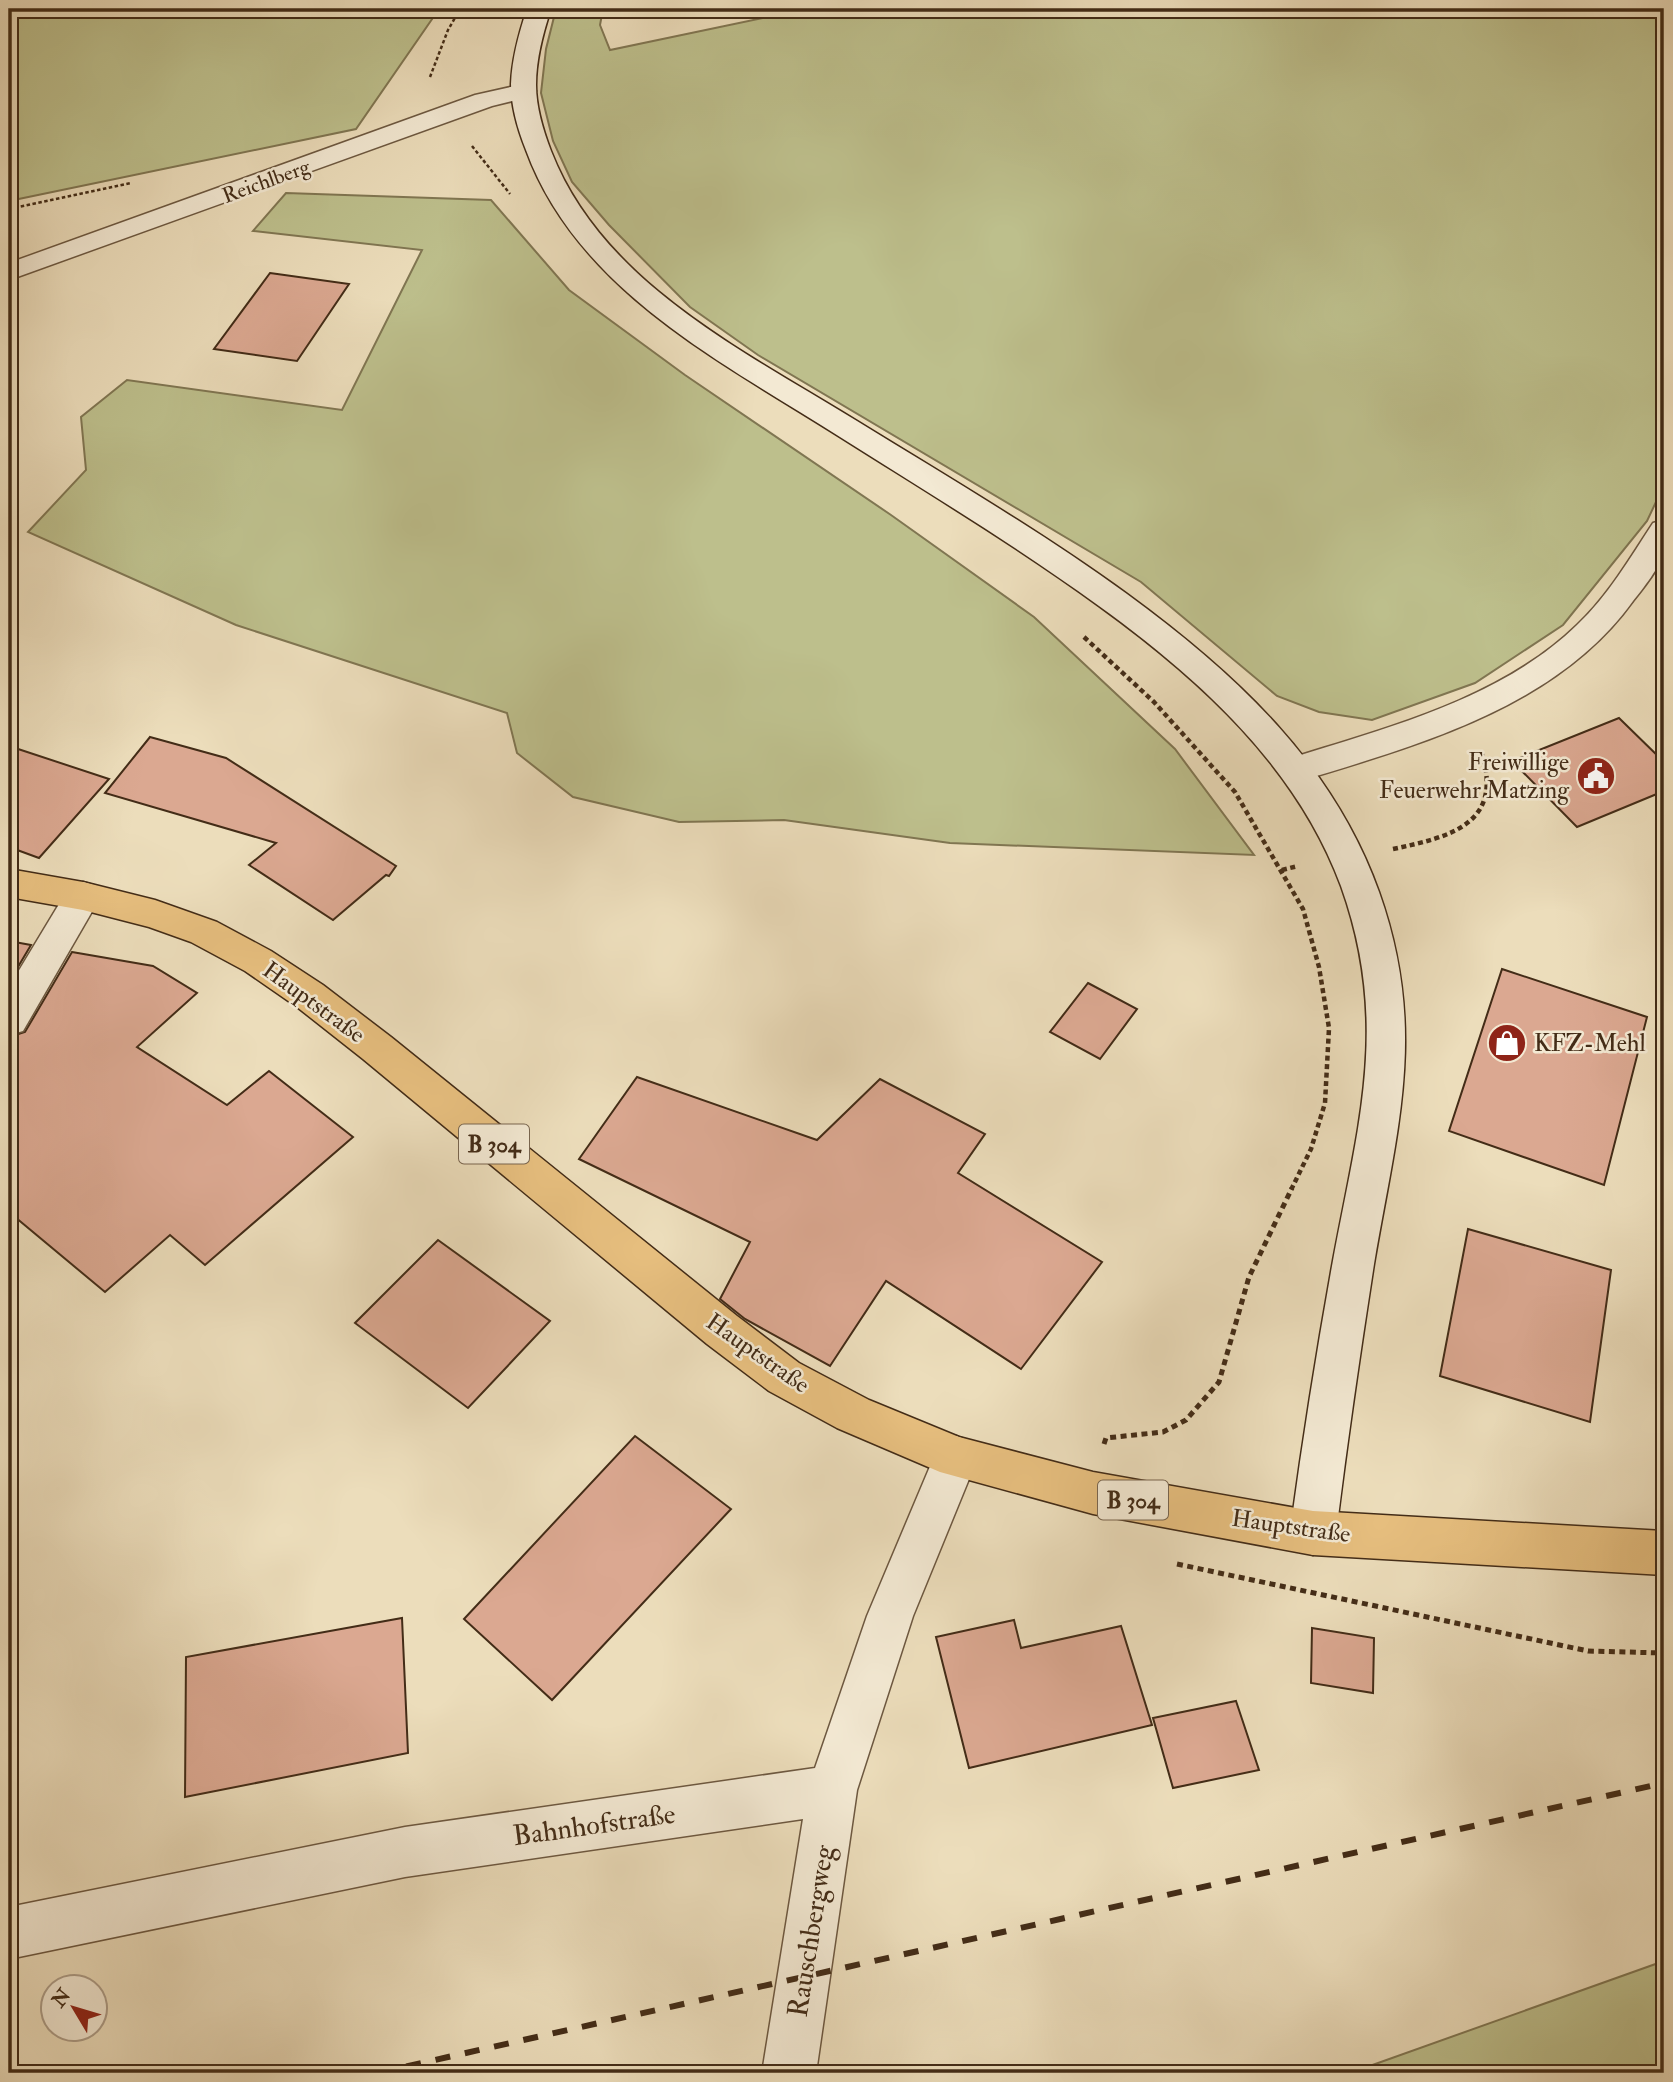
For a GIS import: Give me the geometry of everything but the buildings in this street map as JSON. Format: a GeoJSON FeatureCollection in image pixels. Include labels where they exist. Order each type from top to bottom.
{"type":"FeatureCollection","features":[{"type":"Feature","properties":{"kind":"main road"},"geometry":{"type":"LineString","coordinates":[[539,9],[526,64],[524,91],[540,157],[558,194],[591,238],[625,276],[667,313],[711,343],[1068,566],[1136,614],[1187,657],[1240,708],[1297,769],[1347,857],[1368,909],[1379,960],[1387,1021],[1386,1084],[1327,1414],[1313,1533]]}},
{"type":"Feature","properties":{"kind":"main road","name":"Reichlberg"},"geometry":{"type":"LineString","coordinates":[[9,272],[484,100],[524,91]]}},
{"type":"Feature","properties":{"kind":"main road"},"geometry":{"type":"LineString","coordinates":[[1297,769],[1404,734],[1491,698],[1528,678],[1577,644],[1609,610],[1664,530]]}},
{"type":"Feature","properties":{"kind":"main road","name":"Hauptstraße"},"geometry":{"type":"LineString","coordinates":[[9,883],[83,896],[155,914],[204,932],[258,961],[310,996],[377,1048],[722,1330],[784,1377],[853,1414],[956,1457],[1093,1493],[1313,1533],[1664,1553]]}},
{"type":"Feature","properties":{"kind":"main road"},"geometry":{"type":"LineString","coordinates":[[9,1020],[83,896]]}},
{"type":"Feature","properties":{"kind":"main road"},"geometry":{"type":"LineString","coordinates":[[832,1790],[890,1616],[956,1457]]}},
{"type":"Feature","properties":{"kind":"main road","name":"Bahnhofstraße"},"geometry":{"type":"LineString","coordinates":[[9,1933],[405,1852],[832,1790]]}},
{"type":"Feature","properties":{"kind":"main road","name":"Rauschbergweg"},"geometry":{"type":"LineString","coordinates":[[788,2072],[832,1790]]}},
{"type":"Feature","properties":{"kind":"path"},"geometry":{"type":"LineString","coordinates":[[459,111],[467,140],[517,202]]}},
{"type":"Feature","properties":{"kind":"path"},"geometry":{"type":"LineString","coordinates":[[1076,630],[1154,702],[1235,792],[1303,909],[1319,967],[1329,1028],[1325,1103],[1311,1149],[1249,1277],[1219,1382],[1186,1420],[1164,1432],[1105,1438],[1093,1493]]}},
{"type":"Feature","properties":{"kind":"path"},"geometry":{"type":"LineString","coordinates":[[1282,870],[1412,846],[1465,826],[1486,796],[1486,764],[1476,736],[1453,713]]}},
{"type":"Feature","properties":{"kind":"path"},"geometry":{"type":"LineString","coordinates":[[1164,1561],[1588,1651],[1664,1653]]}},
{"type":"Feature","properties":{"kind":"green space"},"geometry":{"type":"Polygon","coordinates":[[[9,9],[439,9],[356,129],[9,201],[9,9]]]}},
{"type":"Feature","properties":{"kind":"green space"},"geometry":{"type":"Polygon","coordinates":[[[556,9],[603,9],[600,25],[610,50],[806,9],[1664,9],[1664,485],[1647,521],[1563,625],[1475,683],[1372,720],[1319,712],[1277,696],[1141,582],[758,355],[690,307],[609,225],[572,182],[553,141],[541,93],[546,49],[556,9]]]}},
{"type":"Feature","properties":{"kind":"green space"},"geometry":{"type":"Polygon","coordinates":[[[286,193],[491,200],[569,290],[685,375],[891,515],[1034,617],[1175,749],[1254,855],[950,843],[784,820],[679,822],[573,797],[517,753],[507,713],[236,625],[28,532],[86,470],[81,417],[127,380],[342,410],[422,250],[253,231],[286,193]]]}},
{"type":"Feature","properties":{"kind":"green space"},"geometry":{"type":"Polygon","coordinates":[[[1664,1961],[1664,2073],[1350,2073],[1664,1961]]]}},
{"type":"Feature","properties":{"kind":"railway"},"geometry":{"type":"LineString","coordinates":[[377,2073],[1664,1783]]}},
{"type":"Feature","properties":{"kind":"place","name":"Freiwillige Feuerwehr Matzing"},"geometry":{"type":"Point","coordinates":[1596,776]}},
{"type":"Feature","properties":{"kind":"place","name":"KFZ-Mehl"},"geometry":{"type":"Point","coordinates":[1507,1043]}}]}
